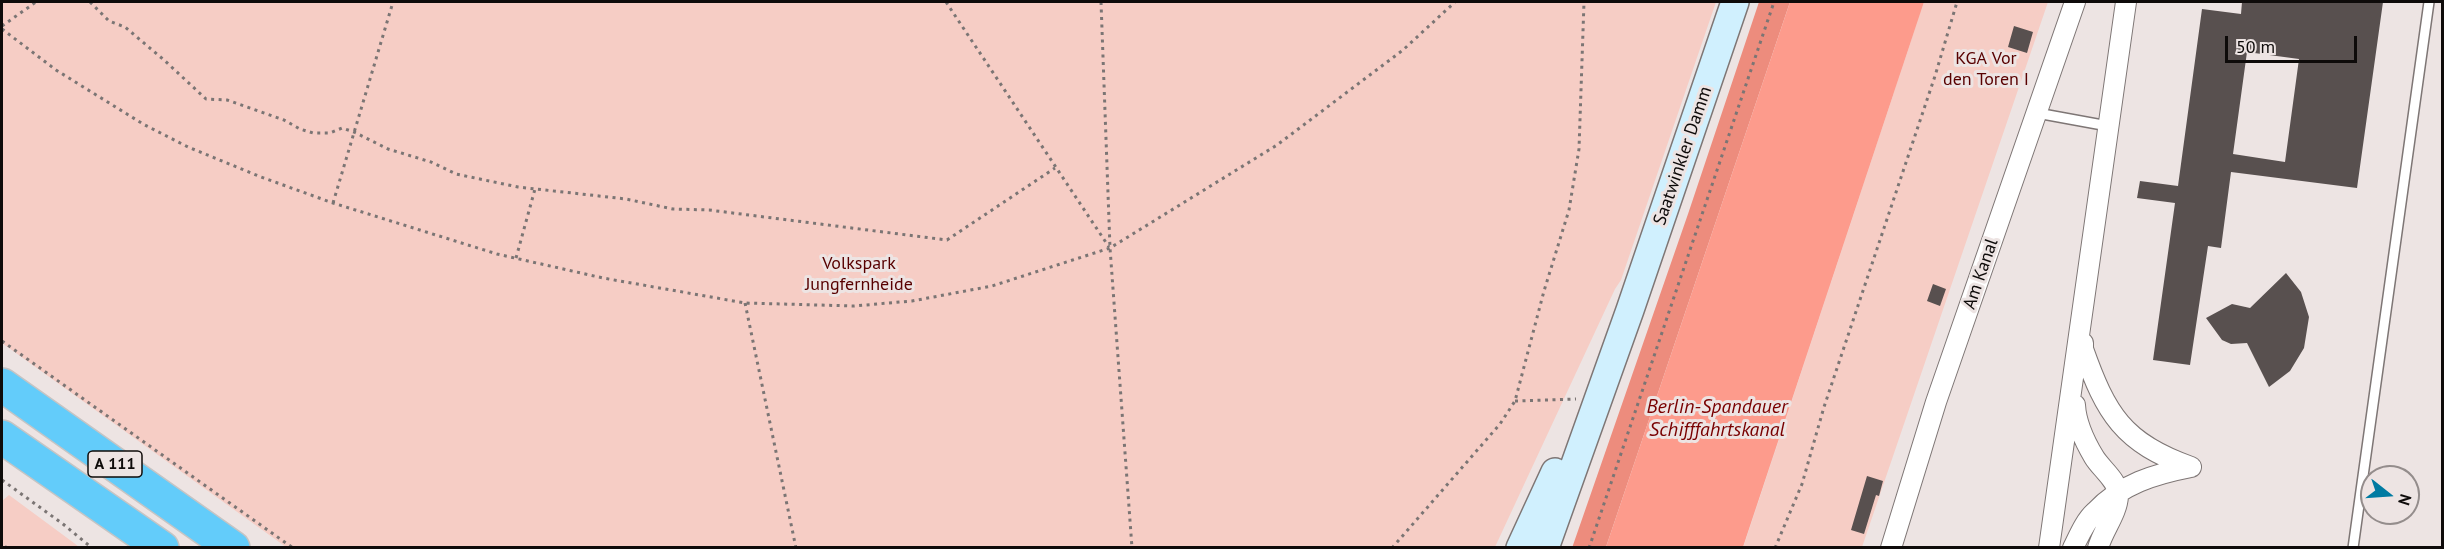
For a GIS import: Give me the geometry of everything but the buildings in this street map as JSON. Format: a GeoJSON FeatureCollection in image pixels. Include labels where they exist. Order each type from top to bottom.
{"type":"FeatureCollection","features":[{"type":"Feature","properties":{"kind":"highway","name":"A 111"},"geometry":{"type":"LineString","coordinates":[[2,385],[232,546]]}},
{"type":"Feature","properties":{"kind":"highway","name":"A 111"},"geometry":{"type":"LineString","coordinates":[[2,437],[127,536],[162,548]]}},
{"type":"Feature","properties":{"kind":"main road","name":"Saatwinkler Damm"},"geometry":{"type":"LineString","coordinates":[[1545,548],[1630,310],[1735,2]]}},
{"type":"Feature","properties":{"kind":"main road","name":"Saatwinkler Damm"},"geometry":{"type":"LineString","coordinates":[[1520,548],[1630,310]]}},
{"type":"Feature","properties":{"kind":"street","name":"Am Kanal"},"geometry":{"type":"LineString","coordinates":[[1891,548],[1936,402],[2075,2]]}},
{"type":"Feature","properties":{"kind":"street"},"geometry":{"type":"LineString","coordinates":[[2049,548],[2127,2]]}},
{"type":"Feature","properties":{"kind":"street"},"geometry":{"type":"LineString","coordinates":[[2073,548],[2093,513],[2119,492],[2158,473],[2191,466],[2166,458],[2146,446],[2115,420],[2097,389],[2083,349],[2083,312]]}},
{"type":"Feature","properties":{"kind":"street"},"geometry":{"type":"LineString","coordinates":[[2074,378],[2076,412],[2081,433],[2095,459],[2109,475],[2119,492],[2117,505],[2098,548]]}},
{"type":"Feature","properties":{"kind":"lane"},"geometry":{"type":"LineString","coordinates":[[2354,548],[2429,2]]}},
{"type":"Feature","properties":{"kind":"lane"},"geometry":{"type":"LineString","coordinates":[[2037,113],[2110,126]]}},
{"type":"Feature","properties":{"kind":"path"},"geometry":{"type":"LineString","coordinates":[[36,2],[2,28],[56,70],[143,124],[188,147],[261,177],[333,203],[516,258],[603,278],[745,303],[854,306],[912,301],[992,286],[1110,248],[1277,146],[1403,50],[1455,2]]}},
{"type":"Feature","properties":{"kind":"path"},"geometry":{"type":"LineString","coordinates":[[90,2],[109,21],[125,27],[206,99],[227,100],[285,120],[300,129],[313,133],[330,134],[342,129],[354,132],[388,149],[431,162],[456,174],[535,189],[626,199],[673,209],[709,210],[946,240],[1055,168]]}},
{"type":"Feature","properties":{"kind":"path"},"geometry":{"type":"LineString","coordinates":[[333,203],[393,2]]}},
{"type":"Feature","properties":{"kind":"path"},"geometry":{"type":"LineString","coordinates":[[945,2],[1110,248]]}},
{"type":"Feature","properties":{"kind":"path"},"geometry":{"type":"LineString","coordinates":[[1101,2],[1110,248],[1132,548]]}},
{"type":"Feature","properties":{"kind":"path"},"geometry":{"type":"LineString","coordinates":[[1392,548],[1500,424],[1515,401],[1544,291],[1569,210],[1579,149],[1584,2]]}},
{"type":"Feature","properties":{"kind":"path"},"geometry":{"type":"LineString","coordinates":[[1589,548],[1774,2]]}},
{"type":"Feature","properties":{"kind":"path"},"geometry":{"type":"LineString","coordinates":[[1775,548],[1802,484],[1824,408],[1935,76],[1957,2]]}},
{"type":"Feature","properties":{"kind":"path"},"geometry":{"type":"LineString","coordinates":[[516,258],[535,189]]}},
{"type":"Feature","properties":{"kind":"path"},"geometry":{"type":"LineString","coordinates":[[745,303],[796,548]]}},
{"type":"Feature","properties":{"kind":"path"},"geometry":{"type":"LineString","coordinates":[[2,341],[293,548]]}},
{"type":"Feature","properties":{"kind":"path"},"geometry":{"type":"LineString","coordinates":[[1515,401],[1576,399]]}},
{"type":"Feature","properties":{"kind":"path"},"geometry":{"type":"LineString","coordinates":[[2,480],[92,548]]}},
{"type":"Feature","properties":{"kind":"green space","name":"Volkspark Jungfernheide"},"geometry":{"type":"Polygon","coordinates":[[[2,2],[1716,2],[1621,280],[1495,547],[286,547],[2,343],[2,2]]]}},
{"type":"Feature","properties":{"kind":"green space","name":"KGA Vor den Toren I"},"geometry":{"type":"Polygon","coordinates":[[[1924,2],[2048,2],[1862,547],[1743,548],[1924,2]]]}},
{"type":"Feature","properties":{"kind":"green space"},"geometry":{"type":"Polygon","coordinates":[[[9,495],[79,547],[2,547],[2,501],[9,495]]]}},
{"type":"Feature","properties":{"kind":"shaded area"},"geometry":{"type":"Polygon","coordinates":[[[1759,2],[1790,2],[1606,547],[1572,548],[1688,214],[1759,2]]]}},
{"type":"Feature","properties":{"kind":"water","name":"Berlin-Spandauer Schifffahrtskanal"},"geometry":{"type":"Polygon","coordinates":[[[1790,2],[1924,2],[1743,547],[1606,547],[1790,2]]]}}]}
